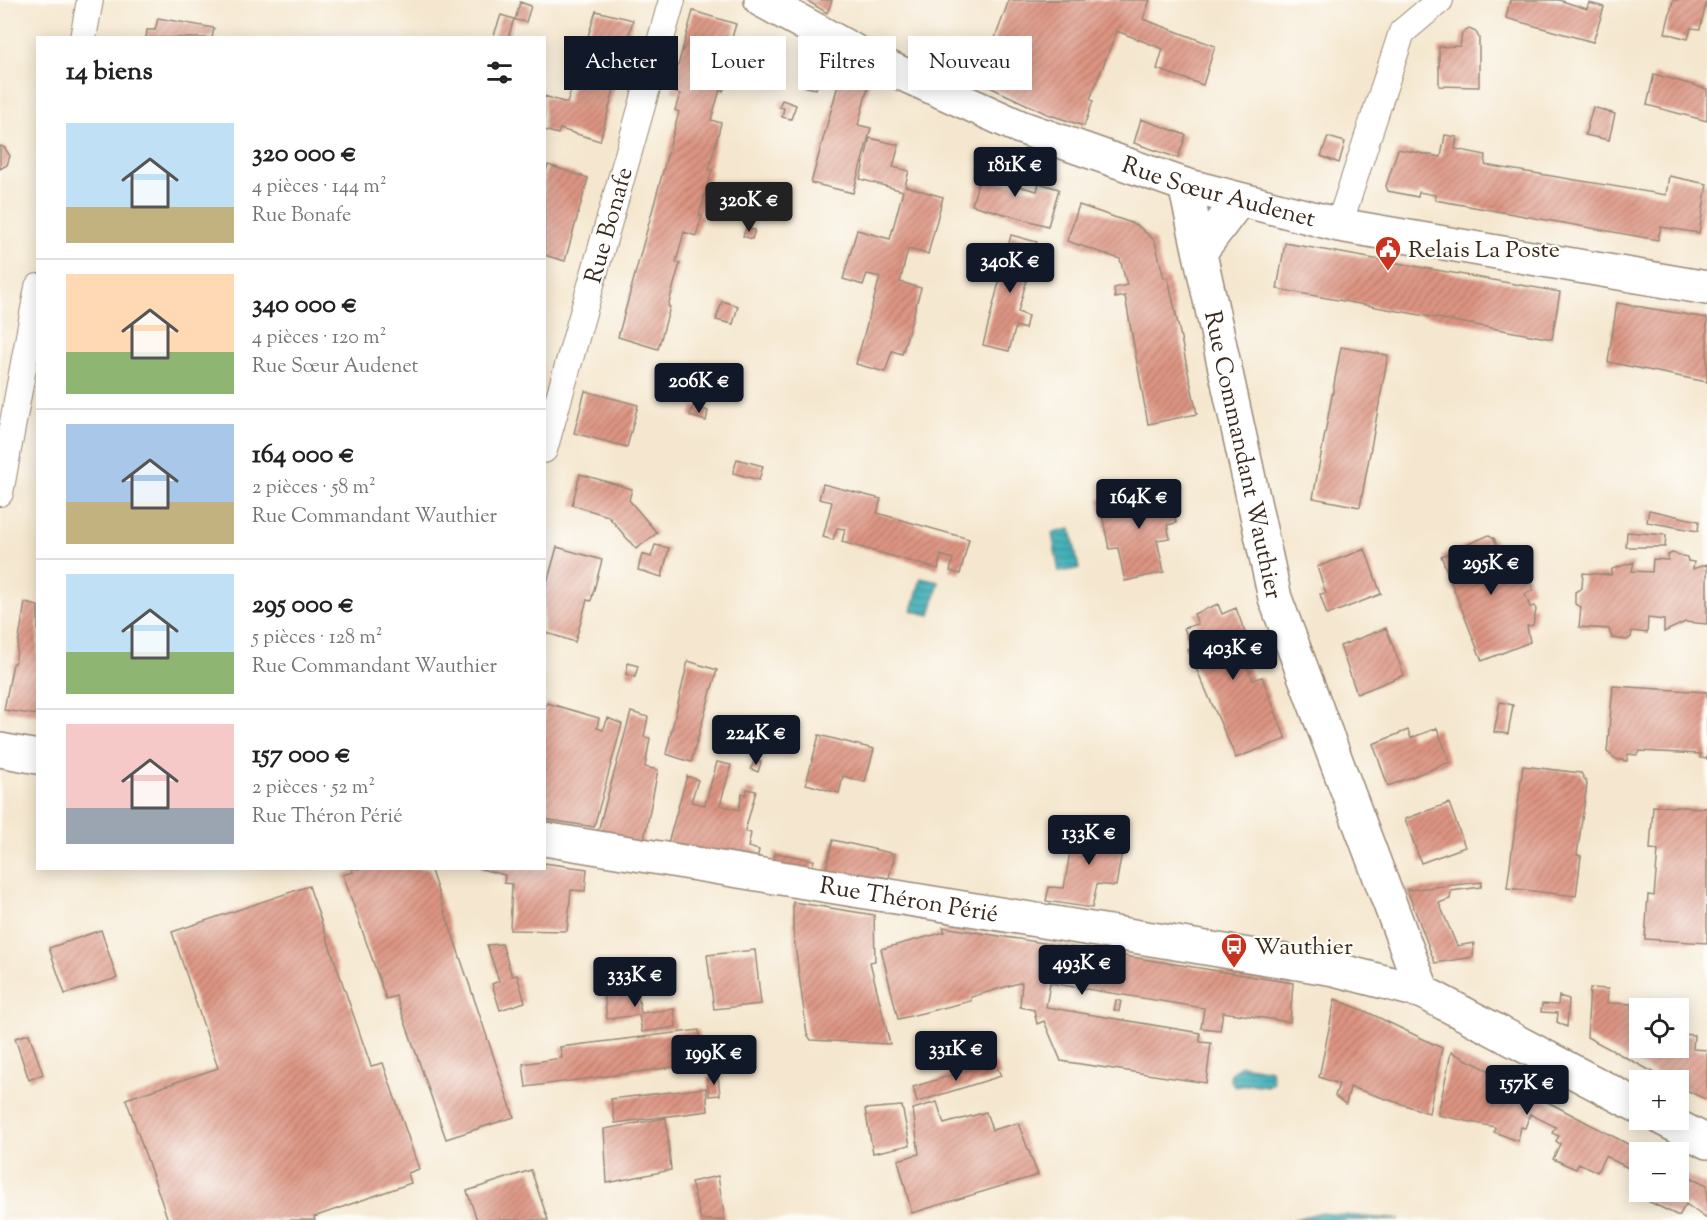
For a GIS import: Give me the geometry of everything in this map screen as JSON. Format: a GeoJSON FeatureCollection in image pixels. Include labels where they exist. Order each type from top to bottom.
{"type":"FeatureCollection","features":[{"type":"Feature","properties":{"kind":"street"},"geometry":{"type":"LineString","coordinates":[[83,36],[90,0]]}},
{"type":"Feature","properties":{"kind":"street","name":"Rue Bonafe"},"geometry":{"type":"LineString","coordinates":[[546,443],[672,0]]}},
{"type":"Feature","properties":{"kind":"street","name":"Rue Sœur Audenet"},"geometry":{"type":"LineString","coordinates":[[761,0],[866,57],[1020,128],[1185,185],[1339,225],[1707,288]]}},
{"type":"Feature","properties":{"kind":"street"},"geometry":{"type":"LineString","coordinates":[[1339,225],[1402,32],[1440,0]]}},
{"type":"Feature","properties":{"kind":"street","name":"Rue Commandant Wauthier"},"geometry":{"type":"LineString","coordinates":[[1185,185],[1275,598],[1423,992]]}},
{"type":"Feature","properties":{"kind":"street"},"geometry":{"type":"LineString","coordinates":[[1200,252],[1239,200]]}},
{"type":"Feature","properties":{"kind":"street"},"geometry":{"type":"LineString","coordinates":[[0,493],[36,297]]}},
{"type":"Feature","properties":{"kind":"street"},"geometry":{"type":"LineString","coordinates":[[0,750],[36,757]]}},
{"type":"Feature","properties":{"kind":"street","name":"Rue Théron Périé"},"geometry":{"type":"LineString","coordinates":[[546,839],[1334,969],[1423,992],[1629,1101]]}},
{"type":"Feature","properties":{"kind":"street"},"geometry":{"type":"LineString","coordinates":[[1684,1130],[1707,1142]]}},
{"type":"Feature","properties":{"kind":"water"},"geometry":{"type":"Polygon","coordinates":[[[1071,529],[1079,569],[1059,572],[1052,533],[1071,529]]]}},
{"type":"Feature","properties":{"kind":"water"},"geometry":{"type":"Polygon","coordinates":[[[921,578],[939,582],[930,615],[912,611],[921,578]]]}},
{"type":"Feature","properties":{"kind":"water"},"geometry":{"type":"Polygon","coordinates":[[[1241,1065],[1271,1070],[1273,1082],[1267,1086],[1252,1084],[1235,1087],[1230,1080],[1231,1073],[1241,1065]]]}},
{"type":"Feature","properties":{"kind":"water"},"geometry":{"type":"Polygon","coordinates":[[[1319,1213],[1401,1220],[1292,1220],[1319,1213]]]}},
{"type":"Feature","properties":{"kind":"building"},"geometry":{"type":"Polygon","coordinates":[[[806,0],[832,0],[827,13],[806,0]]]}},
{"type":"Feature","properties":{"kind":"building"},"geometry":{"type":"Polygon","coordinates":[[[1009,0],[1150,0],[1143,19],[1215,46],[1203,85],[1157,69],[1163,49],[1117,31],[1090,99],[1093,101],[1084,126],[1047,114],[996,90],[1032,90],[1032,36],[996,36],[1009,0]]]}},
{"type":"Feature","properties":{"kind":"building"},"geometry":{"type":"Polygon","coordinates":[[[1510,0],[1559,0],[1587,9],[1589,3],[1604,7],[1593,42],[1506,18],[1510,0]]]}},
{"type":"Feature","properties":{"kind":"building"},"geometry":{"type":"Polygon","coordinates":[[[1673,0],[1707,0],[1700,29],[1691,28],[1688,39],[1665,33],[1673,0]]]}},
{"type":"Feature","properties":{"kind":"building"},"geometry":{"type":"Polygon","coordinates":[[[520,2],[531,6],[526,22],[515,20],[520,2]]]}},
{"type":"Feature","properties":{"kind":"building"},"geometry":{"type":"Polygon","coordinates":[[[596,11],[633,20],[629,36],[588,36],[596,11]]]}},
{"type":"Feature","properties":{"kind":"building"},"geometry":{"type":"Polygon","coordinates":[[[693,11],[736,24],[732,36],[690,36],[690,90],[720,90],[711,120],[721,123],[709,170],[712,170],[699,215],[702,216],[696,236],[684,232],[676,262],[680,263],[658,349],[618,337],[679,112],[675,110],[680,94],[671,91],[678,90],[678,66],[693,11]]]}},
{"type":"Feature","properties":{"kind":"building"},"geometry":{"type":"Polygon","coordinates":[[[501,15],[514,19],[509,36],[494,36],[501,15]]]}},
{"type":"Feature","properties":{"kind":"building"},"geometry":{"type":"Polygon","coordinates":[[[158,18],[214,28],[212,36],[146,36],[147,30],[155,30],[158,18]]]}},
{"type":"Feature","properties":{"kind":"building"},"geometry":{"type":"Polygon","coordinates":[[[1469,29],[1476,32],[1479,38],[1479,87],[1439,86],[1439,47],[1460,46],[1462,33],[1469,29]]]}},
{"type":"Feature","properties":{"kind":"building"},"geometry":{"type":"Polygon","coordinates":[[[1654,74],[1707,89],[1707,121],[1647,105],[1654,74]]]}},
{"type":"Feature","properties":{"kind":"building"},"geometry":{"type":"Polygon","coordinates":[[[571,90],[614,90],[600,141],[560,129],[558,134],[546,131],[546,97],[567,103],[571,90]]]}},
{"type":"Feature","properties":{"kind":"building"},"geometry":{"type":"Polygon","coordinates":[[[837,90],[867,90],[858,125],[871,128],[853,193],[811,183],[837,90]]]}},
{"type":"Feature","properties":{"kind":"building"},"geometry":{"type":"Polygon","coordinates":[[[782,100],[796,105],[791,119],[782,117],[784,108],[779,107],[782,100]]]}},
{"type":"Feature","properties":{"kind":"building"},"geometry":{"type":"Polygon","coordinates":[[[1593,107],[1615,114],[1609,140],[1585,135],[1593,107]]]}},
{"type":"Feature","properties":{"kind":"building"},"geometry":{"type":"Polygon","coordinates":[[[1141,119],[1186,135],[1178,158],[1134,143],[1141,119]]]}},
{"type":"Feature","properties":{"kind":"building"},"geometry":{"type":"Polygon","coordinates":[[[1445,135],[1457,137],[1455,149],[1486,155],[1485,165],[1666,195],[1669,176],[1707,184],[1699,233],[1661,227],[1658,240],[1435,200],[1435,195],[1419,192],[1418,197],[1388,191],[1386,186],[1398,149],[1441,157],[1445,135]]]}},
{"type":"Feature","properties":{"kind":"building"},"geometry":{"type":"Polygon","coordinates":[[[1328,137],[1345,142],[1339,163],[1321,156],[1328,137]]]}},
{"type":"Feature","properties":{"kind":"building"},"geometry":{"type":"Polygon","coordinates":[[[870,138],[899,145],[893,167],[909,171],[905,186],[943,197],[928,254],[908,249],[900,282],[921,288],[902,354],[892,351],[885,372],[856,364],[880,277],[867,274],[863,285],[843,279],[857,230],[890,239],[903,191],[860,179],[870,138]]]}},
{"type":"Feature","properties":{"kind":"building"},"geometry":{"type":"Polygon","coordinates":[[[0,146],[5,148],[10,156],[7,165],[0,169],[0,146]]]}},
{"type":"Feature","properties":{"kind":"building"},"geometry":{"type":"Polygon","coordinates":[[[548,165],[588,178],[565,261],[546,256],[546,171],[548,165]]]}},
{"type":"Feature","properties":{"kind":"building"},"geometry":{"type":"Polygon","coordinates":[[[982,167],[1001,171],[999,181],[1037,191],[1039,183],[1059,189],[1048,226],[972,205],[982,167]]]}},
{"type":"Feature","properties":{"kind":"building"},"geometry":{"type":"Polygon","coordinates":[[[1079,205],[1137,225],[1155,241],[1164,278],[1168,277],[1197,414],[1148,424],[1125,296],[1115,298],[1114,288],[1127,285],[1120,259],[1067,241],[1079,205]]]}},
{"type":"Feature","properties":{"kind":"building"},"geometry":{"type":"Polygon","coordinates":[[[746,228],[755,230],[752,239],[743,236],[746,228]]]}},
{"type":"Feature","properties":{"kind":"building"},"geometry":{"type":"Polygon","coordinates":[[[1011,235],[1037,242],[1018,312],[1028,316],[1025,329],[1016,326],[1009,351],[983,345],[1011,235]]]}},
{"type":"Feature","properties":{"kind":"building"},"geometry":{"type":"Polygon","coordinates":[[[1285,243],[1560,292],[1552,339],[1277,289],[1285,243]]]}},
{"type":"Feature","properties":{"kind":"building"},"geometry":{"type":"Polygon","coordinates":[[[722,301],[738,306],[733,324],[716,320],[722,301]]]}},
{"type":"Feature","properties":{"kind":"building"},"geometry":{"type":"Polygon","coordinates":[[[1617,303],[1707,318],[1707,382],[1608,362],[1617,303]]]}},
{"type":"Feature","properties":{"kind":"building"},"geometry":{"type":"Polygon","coordinates":[[[1341,347],[1388,355],[1360,507],[1313,498],[1341,347]]]}},
{"type":"Feature","properties":{"kind":"building"},"geometry":{"type":"Polygon","coordinates":[[[585,391],[638,405],[627,447],[574,433],[585,391]]]}},
{"type":"Feature","properties":{"kind":"building"},"geometry":{"type":"Polygon","coordinates":[[[693,406],[708,411],[706,421],[690,416],[693,406]]]}},
{"type":"Feature","properties":{"kind":"building"},"geometry":{"type":"Polygon","coordinates":[[[737,459],[763,466],[759,480],[733,473],[737,459]]]}},
{"type":"Feature","properties":{"kind":"building"},"geometry":{"type":"Polygon","coordinates":[[[580,474],[632,489],[629,500],[657,533],[636,549],[608,516],[572,505],[580,474]]]}},
{"type":"Feature","properties":{"kind":"building"},"geometry":{"type":"Polygon","coordinates":[[[823,484],[881,499],[877,513],[969,539],[960,574],[950,571],[953,559],[941,555],[938,569],[842,542],[845,529],[837,528],[833,540],[823,537],[832,502],[819,499],[823,484]]]}},
{"type":"Feature","properties":{"kind":"building"},"geometry":{"type":"Polygon","coordinates":[[[1170,488],[1176,523],[1167,525],[1170,538],[1157,540],[1164,572],[1125,581],[1118,548],[1109,549],[1099,499],[1170,488]]]}},
{"type":"Feature","properties":{"kind":"building"},"geometry":{"type":"Polygon","coordinates":[[[1649,510],[1699,521],[1698,531],[1647,522],[1649,510]]]}},
{"type":"Feature","properties":{"kind":"building"},"geometry":{"type":"Polygon","coordinates":[[[1627,532],[1666,535],[1665,547],[1626,547],[1627,532]]]}},
{"type":"Feature","properties":{"kind":"building"},"geometry":{"type":"Polygon","coordinates":[[[1489,535],[1494,538],[1498,549],[1510,552],[1515,558],[1516,561],[1512,563],[1517,575],[1524,572],[1529,577],[1533,590],[1525,594],[1530,607],[1535,606],[1536,610],[1533,625],[1527,626],[1530,642],[1482,661],[1441,556],[1489,535]]]}},
{"type":"Feature","properties":{"kind":"building"},"geometry":{"type":"Polygon","coordinates":[[[655,545],[669,548],[662,577],[638,570],[642,554],[651,557],[655,545]]]}},
{"type":"Feature","properties":{"kind":"building"},"geometry":{"type":"Polygon","coordinates":[[[557,547],[602,560],[591,601],[587,600],[575,642],[546,633],[546,586],[557,547]]]}},
{"type":"Feature","properties":{"kind":"building"},"geometry":{"type":"Polygon","coordinates":[[[1365,549],[1381,594],[1327,615],[1320,594],[1326,593],[1317,567],[1365,549]]]}},
{"type":"Feature","properties":{"kind":"building"},"geometry":{"type":"Polygon","coordinates":[[[1672,553],[1687,557],[1688,561],[1694,562],[1693,569],[1707,564],[1707,624],[1685,622],[1664,632],[1664,620],[1648,618],[1647,633],[1632,631],[1631,637],[1627,640],[1612,638],[1609,629],[1579,627],[1581,607],[1575,604],[1575,592],[1582,588],[1583,573],[1611,575],[1612,569],[1634,562],[1632,571],[1652,572],[1653,559],[1668,560],[1668,555],[1672,553]]]}},
{"type":"Feature","properties":{"kind":"building"},"geometry":{"type":"Polygon","coordinates":[[[25,603],[36,606],[36,715],[4,710],[13,663],[15,663],[25,603]]]}},
{"type":"Feature","properties":{"kind":"building"},"geometry":{"type":"Polygon","coordinates":[[[1218,604],[1222,614],[1236,608],[1253,655],[1244,658],[1253,680],[1262,677],[1286,739],[1236,758],[1188,650],[1192,648],[1184,628],[1198,624],[1194,614],[1218,604]]]}},
{"type":"Feature","properties":{"kind":"building"},"geometry":{"type":"Polygon","coordinates":[[[1386,628],[1404,675],[1357,694],[1340,646],[1386,628]]]}},
{"type":"Feature","properties":{"kind":"building"},"geometry":{"type":"Polygon","coordinates":[[[688,661],[717,670],[691,762],[666,754],[688,661]]]}},
{"type":"Feature","properties":{"kind":"building"},"geometry":{"type":"Polygon","coordinates":[[[628,663],[638,666],[635,677],[626,674],[628,663]]]}},
{"type":"Feature","properties":{"kind":"building"},"geometry":{"type":"Polygon","coordinates":[[[1613,686],[1707,692],[1707,759],[1700,758],[1701,754],[1639,751],[1637,755],[1628,754],[1627,761],[1616,759],[1607,752],[1613,686]]]}},
{"type":"Feature","properties":{"kind":"building"},"geometry":{"type":"Polygon","coordinates":[[[1500,702],[1513,705],[1508,734],[1494,732],[1500,702]]]}},
{"type":"Feature","properties":{"kind":"building"},"geometry":{"type":"Polygon","coordinates":[[[547,703],[599,718],[597,728],[603,730],[608,718],[622,724],[594,827],[546,819],[547,703]]]}},
{"type":"Feature","properties":{"kind":"building"},"geometry":{"type":"Polygon","coordinates":[[[631,712],[648,717],[644,737],[650,738],[645,767],[658,770],[643,845],[596,838],[631,712]]]}},
{"type":"Feature","properties":{"kind":"building"},"geometry":{"type":"Polygon","coordinates":[[[1437,728],[1450,762],[1388,786],[1373,744],[1408,730],[1411,738],[1437,728]]]}},
{"type":"Feature","properties":{"kind":"building"},"geometry":{"type":"Polygon","coordinates":[[[819,735],[874,749],[865,782],[843,776],[839,793],[806,784],[819,735]]]}},
{"type":"Feature","properties":{"kind":"building"},"geometry":{"type":"Polygon","coordinates":[[[754,761],[761,762],[758,772],[751,769],[754,761]]]}},
{"type":"Feature","properties":{"kind":"building"},"geometry":{"type":"Polygon","coordinates":[[[717,762],[731,765],[720,805],[739,810],[742,793],[746,795],[747,789],[756,791],[745,831],[751,833],[748,847],[759,850],[756,865],[666,850],[687,776],[698,780],[691,802],[705,805],[717,762]]]}},
{"type":"Feature","properties":{"kind":"building"},"geometry":{"type":"Polygon","coordinates":[[[1523,766],[1581,773],[1587,784],[1577,855],[1581,856],[1576,896],[1507,888],[1523,766]]]}},
{"type":"Feature","properties":{"kind":"building"},"geometry":{"type":"Polygon","coordinates":[[[1449,803],[1465,847],[1421,863],[1405,819],[1449,803]]]}},
{"type":"Feature","properties":{"kind":"building"},"geometry":{"type":"Polygon","coordinates":[[[1653,806],[1707,808],[1707,943],[1645,939],[1648,895],[1654,896],[1658,850],[1650,849],[1653,806]]]}},
{"type":"Feature","properties":{"kind":"building"},"geometry":{"type":"Polygon","coordinates":[[[1082,821],[1087,828],[1125,834],[1116,886],[1097,884],[1092,908],[1046,901],[1049,887],[1064,888],[1072,839],[1067,831],[1082,821]]]}},
{"type":"Feature","properties":{"kind":"building"},"geometry":{"type":"Polygon","coordinates":[[[833,840],[895,854],[889,878],[877,876],[874,885],[824,876],[833,840]]]}},
{"type":"Feature","properties":{"kind":"building"},"geometry":{"type":"Polygon","coordinates":[[[775,853],[814,860],[811,874],[771,867],[775,853]]]}},
{"type":"Feature","properties":{"kind":"building"},"geometry":{"type":"Polygon","coordinates":[[[546,863],[587,869],[585,891],[571,890],[567,931],[510,930],[512,884],[504,883],[505,875],[485,870],[546,870],[546,863]]]}},
{"type":"Feature","properties":{"kind":"building"},"geometry":{"type":"Polygon","coordinates":[[[352,870],[431,870],[514,1117],[446,1139],[396,996],[386,999],[343,875],[353,872],[352,870]]]}},
{"type":"Feature","properties":{"kind":"building"},"geometry":{"type":"Polygon","coordinates":[[[1482,882],[1481,887],[1451,891],[1450,899],[1439,903],[1457,946],[1474,943],[1473,957],[1435,963],[1407,890],[1482,882]]]}},
{"type":"Feature","properties":{"kind":"building"},"geometry":{"type":"Polygon","coordinates":[[[309,886],[371,1066],[383,1063],[419,1169],[408,1173],[411,1183],[314,1217],[315,1220],[168,1220],[126,1099],[218,1068],[172,932],[309,886]]]}},
{"type":"Feature","properties":{"kind":"building"},"geometry":{"type":"Polygon","coordinates":[[[793,902],[874,915],[875,961],[870,962],[890,1044],[811,1040],[807,1034],[793,930],[793,902]]]}},
{"type":"Feature","properties":{"kind":"building"},"geometry":{"type":"Polygon","coordinates":[[[943,927],[1293,983],[1290,1022],[1223,1012],[1220,1030],[1201,1028],[1204,1008],[1050,983],[1046,1007],[1200,1033],[1200,1042],[1211,1043],[1206,1083],[1061,1061],[1044,1021],[1037,1024],[1034,1010],[1020,1007],[1022,982],[971,997],[971,1001],[898,1019],[881,949],[945,932],[943,927]]]}},
{"type":"Feature","properties":{"kind":"building"},"geometry":{"type":"Polygon","coordinates":[[[101,930],[117,978],[65,994],[49,948],[101,930]]]}},
{"type":"Feature","properties":{"kind":"building"},"geometry":{"type":"Polygon","coordinates":[[[502,944],[512,976],[517,975],[525,1002],[500,1010],[492,984],[499,981],[487,945],[502,944]]]}},
{"type":"Feature","properties":{"kind":"building"},"geometry":{"type":"Polygon","coordinates":[[[755,950],[761,1004],[714,1009],[707,955],[755,950]]]}},
{"type":"Feature","properties":{"kind":"building"},"geometry":{"type":"Polygon","coordinates":[[[636,983],[641,1013],[674,1009],[676,1027],[642,1032],[639,1015],[607,1019],[603,986],[636,983]]]}},
{"type":"Feature","properties":{"kind":"building"},"geometry":{"type":"Polygon","coordinates":[[[1590,988],[1608,989],[1607,1003],[1629,1004],[1629,1058],[1689,1058],[1689,1035],[1694,1035],[1693,1049],[1707,1050],[1707,1100],[1689,1091],[1689,1070],[1649,1070],[1587,1037],[1590,988]]]}},
{"type":"Feature","properties":{"kind":"building"},"geometry":{"type":"Polygon","coordinates":[[[1559,996],[1569,999],[1567,1027],[1557,1022],[1558,1013],[1541,1012],[1542,1004],[1558,1005],[1559,996]]]}},
{"type":"Feature","properties":{"kind":"building"},"geometry":{"type":"Polygon","coordinates":[[[1335,999],[1442,1048],[1429,1113],[1350,1087],[1346,1104],[1335,1096],[1339,1084],[1319,1077],[1335,999]]]}},
{"type":"Feature","properties":{"kind":"building"},"geometry":{"type":"Polygon","coordinates":[[[1116,1000],[1121,1001],[1119,1011],[1114,1010],[1116,1000]]]}},
{"type":"Feature","properties":{"kind":"building"},"geometry":{"type":"Polygon","coordinates":[[[699,1030],[703,1063],[526,1087],[523,1064],[562,1058],[560,1047],[699,1030]]]}},
{"type":"Feature","properties":{"kind":"building"},"geometry":{"type":"Polygon","coordinates":[[[29,1034],[43,1074],[29,1080],[15,1038],[29,1034]]]}},
{"type":"Feature","properties":{"kind":"building"},"geometry":{"type":"Polygon","coordinates":[[[1451,1052],[1500,1076],[1501,1074],[1542,1096],[1540,1098],[1629,1145],[1629,1168],[1605,1156],[1597,1172],[1579,1163],[1576,1169],[1553,1159],[1560,1144],[1556,1141],[1559,1136],[1552,1133],[1556,1127],[1530,1114],[1525,1128],[1521,1127],[1518,1141],[1494,1132],[1495,1127],[1438,1115],[1451,1052]]]}},
{"type":"Feature","properties":{"kind":"building"},"geometry":{"type":"Polygon","coordinates":[[[995,1062],[1001,1076],[917,1102],[913,1087],[995,1062]]]}},
{"type":"Feature","properties":{"kind":"building"},"geometry":{"type":"Polygon","coordinates":[[[718,1076],[720,1095],[709,1096],[707,1078],[718,1076]]]}},
{"type":"Feature","properties":{"kind":"building"},"geometry":{"type":"Polygon","coordinates":[[[706,1088],[708,1111],[615,1123],[611,1099],[706,1088]]]}},
{"type":"Feature","properties":{"kind":"building"},"geometry":{"type":"Polygon","coordinates":[[[937,1102],[944,1124],[986,1112],[992,1130],[1018,1123],[1038,1175],[912,1213],[898,1160],[919,1154],[913,1109],[937,1102]]]}},
{"type":"Feature","properties":{"kind":"building"},"geometry":{"type":"Polygon","coordinates":[[[902,1106],[910,1145],[873,1153],[865,1109],[902,1106]]]}},
{"type":"Feature","properties":{"kind":"building"},"geometry":{"type":"Polygon","coordinates":[[[666,1118],[671,1170],[607,1183],[604,1129],[666,1118]]]}},
{"type":"Feature","properties":{"kind":"building"},"geometry":{"type":"Polygon","coordinates":[[[531,1170],[548,1220],[477,1220],[467,1191],[531,1170]]]}},
{"type":"Feature","properties":{"kind":"building"},"geometry":{"type":"Polygon","coordinates":[[[718,1176],[725,1220],[701,1220],[691,1182],[718,1176]]]}},
{"type":"Feature","properties":{"kind":"building"},"geometry":{"type":"Polygon","coordinates":[[[1689,1176],[1707,1185],[1707,1219],[1686,1204],[1679,1216],[1649,1202],[1689,1202],[1689,1176]]]}},
{"type":"Feature","properties":{"kind":"place","name":"Relais La Poste"},"geometry":{"type":"Point","coordinates":[1388,272]}},
{"type":"Feature","properties":{"kind":"place","name":"Wauthier"},"geometry":{"type":"Point","coordinates":[1234,969]}}]}
